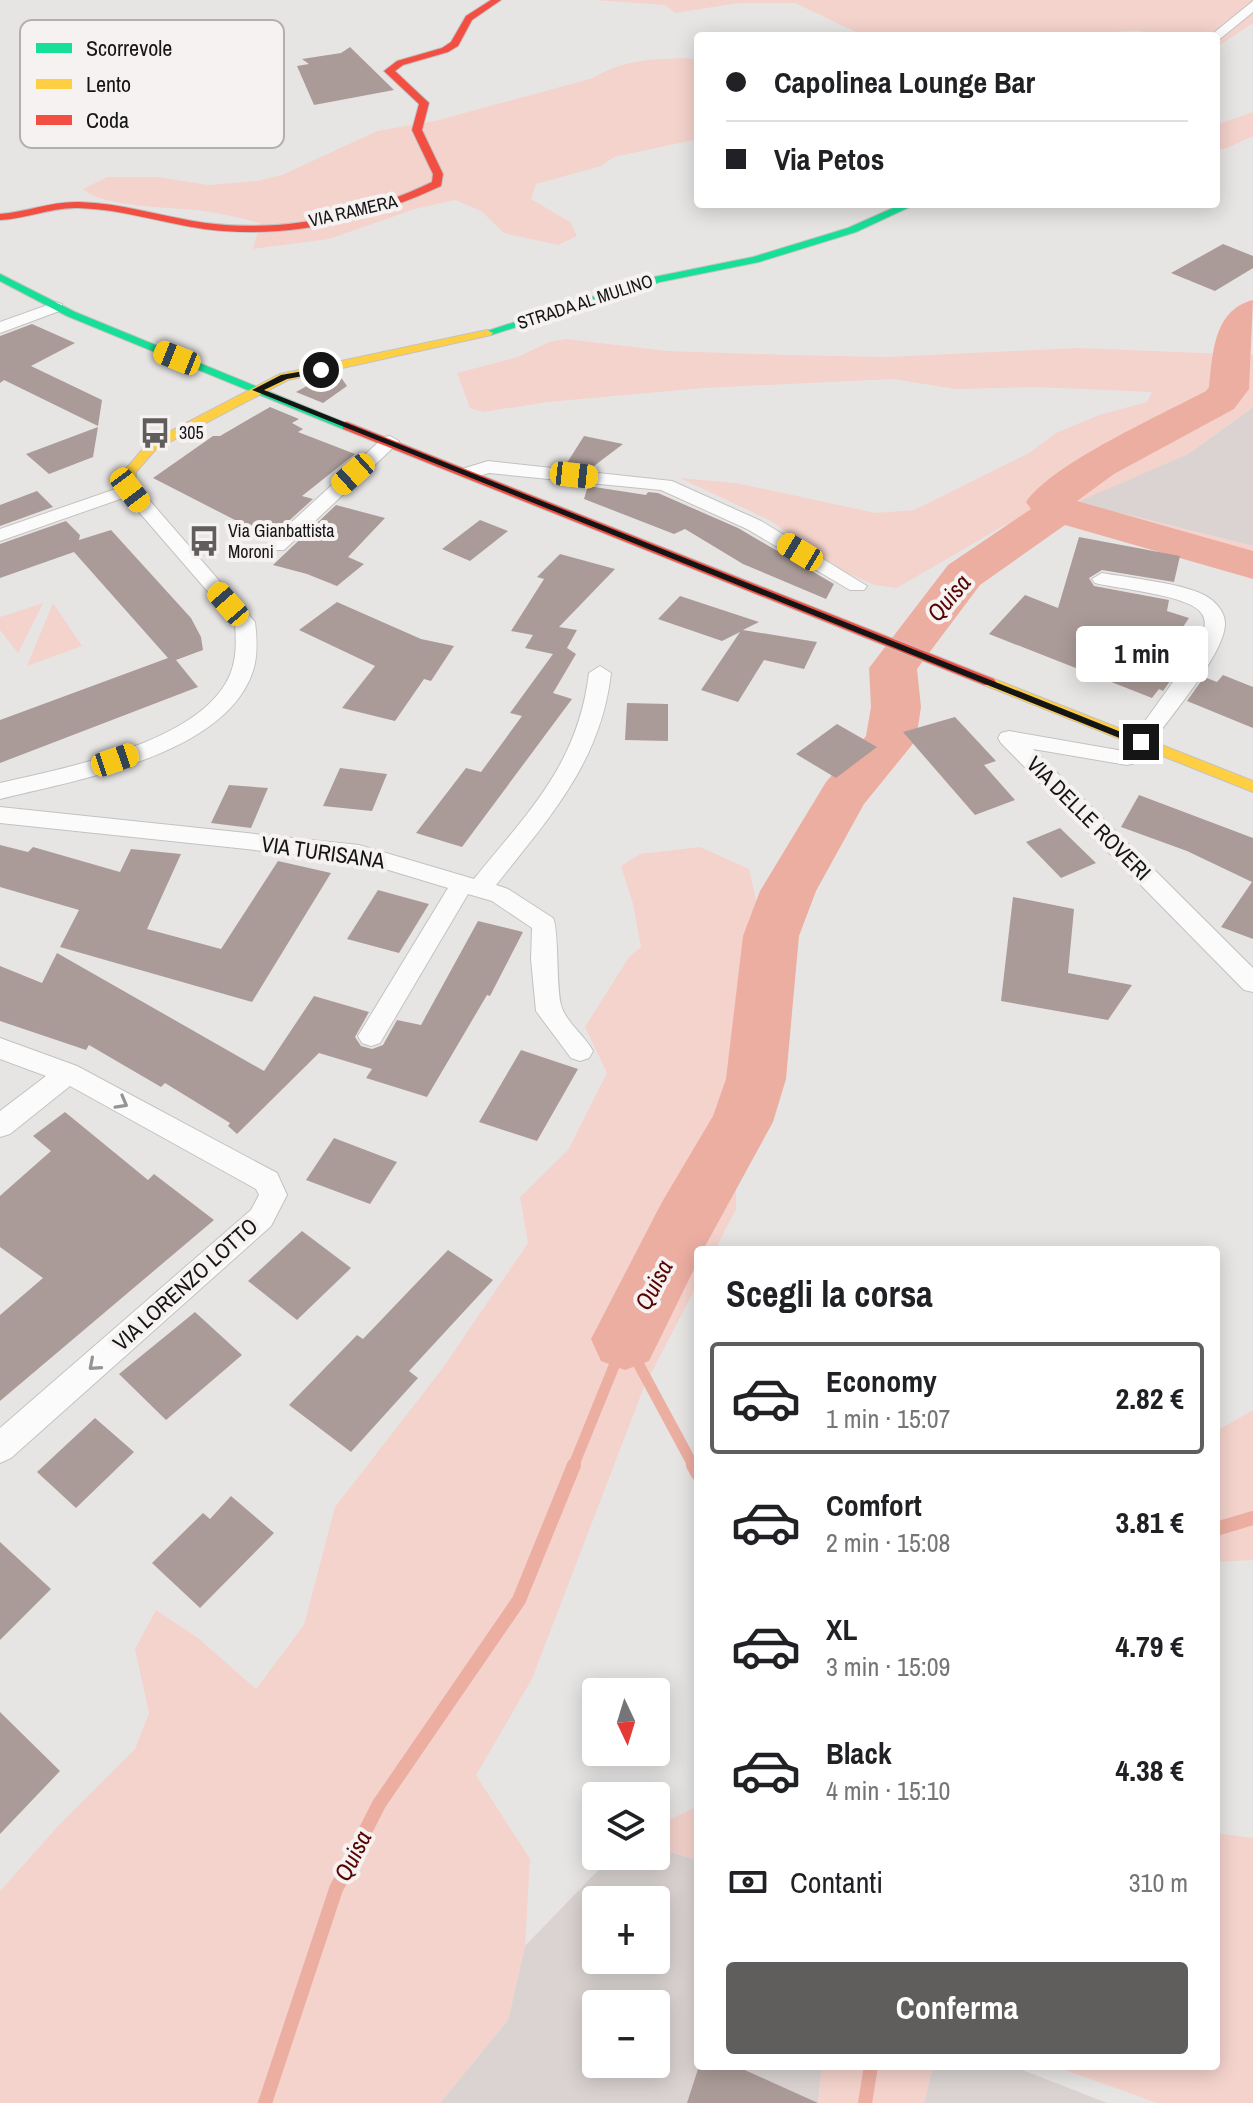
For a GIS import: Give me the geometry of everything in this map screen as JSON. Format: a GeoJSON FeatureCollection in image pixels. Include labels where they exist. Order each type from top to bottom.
{"type":"FeatureCollection","features":[{"type":"Feature","properties":{"kind":"street","name":"VIA RAMERA"},"geometry":{"type":"LineString","coordinates":[[0,217],[76,205],[231,230],[268,228],[365,211],[420,194],[437,184],[438,174],[417,130],[424,103],[389,71],[456,44],[465,33],[469,18],[497,0]]}},
{"type":"Feature","properties":{"kind":"street"},"geometry":{"type":"LineString","coordinates":[[1220,34],[1253,5]]}},
{"type":"Feature","properties":{"kind":"street","name":"STRADA AL MULINO"},"geometry":{"type":"LineString","coordinates":[[130,490],[130,471],[152,446],[284,377],[414,351],[489,332],[658,279],[755,260],[852,230],[902,208]]}},
{"type":"Feature","properties":{"kind":"street"},"geometry":{"type":"LineString","coordinates":[[0,277],[56,307],[257,390],[954,667],[1134,750],[1253,787]]}},
{"type":"Feature","properties":{"kind":"street"},"geometry":{"type":"LineString","coordinates":[[0,328],[56,307]]}},
{"type":"Feature","properties":{"kind":"street"},"geometry":{"type":"LineString","coordinates":[[277,546],[390,441]]}},
{"type":"Feature","properties":{"kind":"street"},"geometry":{"type":"LineString","coordinates":[[469,473],[488,467],[665,485],[754,525],[857,586]]}},
{"type":"Feature","properties":{"kind":"street"},"geometry":{"type":"LineString","coordinates":[[0,535],[130,490],[245,622],[248,649],[240,676],[225,702],[181,733],[115,760],[0,791]]}},
{"type":"Feature","properties":{"kind":"street"},"geometry":{"type":"LineString","coordinates":[[1102,579],[1192,597],[1204,603],[1213,615],[1216,626],[1209,645],[1134,750]]}},
{"type":"Feature","properties":{"kind":"street"},"geometry":{"type":"LineString","coordinates":[[371,1036],[472,886],[578,760],[593,720],[600,673]]}},
{"type":"Feature","properties":{"kind":"street","name":"VIA DELLE ROVERI"},"geometry":{"type":"LineString","coordinates":[[1134,750],[1009,738],[1253,983]]}},
{"type":"Feature","properties":{"kind":"street","name":"VIA TURISANA"},"geometry":{"type":"LineString","coordinates":[[0,815],[359,853],[500,895],[544,924],[543,959],[549,1011],[580,1051]]}},
{"type":"Feature","properties":{"kind":"street","name":"VIA LORENZO LOTTO"},"geometry":{"type":"LineString","coordinates":[[0,1048],[68,1073],[267,1181],[273,1195],[261,1218],[0,1448]]}},
{"type":"Feature","properties":{"kind":"street"},"geometry":{"type":"LineString","coordinates":[[0,1126],[68,1073]]}},
{"type":"Feature","properties":{"kind":"shaded area"},"geometry":{"type":"Polygon","coordinates":[[[594,0],[1253,0],[1253,23],[1220,45],[1220,32],[856,32],[795,3],[739,3],[675,13],[665,5],[594,0]]]}},
{"type":"Feature","properties":{"kind":"shaded area"},"geometry":{"type":"Polygon","coordinates":[[[694,59],[694,140],[614,157],[601,166],[536,184],[531,199],[570,222],[577,236],[558,245],[504,233],[481,211],[455,200],[415,209],[329,239],[253,249],[260,223],[204,211],[106,200],[83,189],[107,177],[158,177],[209,185],[257,181],[282,175],[377,131],[435,121],[593,78],[626,64],[649,60],[694,59]]]}},
{"type":"Feature","properties":{"kind":"shaded area"},"geometry":{"type":"Polygon","coordinates":[[[1253,112],[1253,136],[1220,149],[1220,124],[1253,112]]]}},
{"type":"Feature","properties":{"kind":"shaded area"},"geometry":{"type":"Polygon","coordinates":[[[566,339],[667,351],[789,355],[888,357],[1077,348],[1253,355],[1253,407],[1190,453],[1071,505],[1125,514],[1253,546],[1253,568],[1080,516],[1063,515],[1005,525],[897,588],[874,585],[843,571],[769,520],[680,478],[736,483],[876,513],[914,510],[1029,453],[1056,433],[1099,415],[1147,402],[1152,392],[1035,387],[956,389],[892,379],[703,388],[548,402],[483,412],[470,408],[457,373],[518,357],[549,342],[566,339]]]}},
{"type":"Feature","properties":{"kind":"shaded area"},"geometry":{"type":"Polygon","coordinates":[[[1253,407],[1253,546],[1125,514],[1069,505],[1190,453],[1253,407]]]}},
{"type":"Feature","properties":{"kind":"shaded area"},"geometry":{"type":"Polygon","coordinates":[[[43,603],[18,653],[0,630],[0,617],[43,603]]]}},
{"type":"Feature","properties":{"kind":"shaded area"},"geometry":{"type":"Polygon","coordinates":[[[53,603],[82,646],[27,666],[53,603]]]}},
{"type":"Feature","properties":{"kind":"shaded area"},"geometry":{"type":"Polygon","coordinates":[[[700,847],[749,869],[767,948],[736,1038],[736,1209],[717,1246],[694,1246],[694,1291],[644,1387],[532,1679],[476,1775],[530,1859],[525,1946],[508,2020],[440,2103],[0,2103],[0,1891],[59,1825],[135,1749],[149,1713],[135,1649],[156,1610],[198,1638],[256,1689],[304,1625],[335,1507],[442,1369],[528,1243],[520,1197],[568,1150],[607,1073],[585,1027],[629,957],[641,947],[633,904],[621,866],[640,854],[700,847]]]}},
{"type":"Feature","properties":{"kind":"shaded area"},"geometry":{"type":"Polygon","coordinates":[[[1253,1410],[1253,1560],[1220,1562],[1220,1429],[1253,1410]]]}},
{"type":"Feature","properties":{"kind":"shaded area"},"geometry":{"type":"Polygon","coordinates":[[[694,1808],[694,1859],[670,1852],[670,1819],[694,1808]]]}},
{"type":"Feature","properties":{"kind":"shaded area"},"geometry":{"type":"Polygon","coordinates":[[[1220,1834],[1253,1838],[1253,2103],[1157,2103],[1065,2070],[1220,2070],[1220,1834]]]}},
{"type":"Feature","properties":{"kind":"shaded area"},"geometry":{"type":"Polygon","coordinates":[[[670,1852],[694,1859],[694,2070],[822,2070],[818,2103],[440,2103],[508,2020],[525,1946],[582,1887],[582,1974],[670,1974],[670,1886],[583,1886],[598,1870],[670,1870],[670,1852]]]}},
{"type":"Feature","properties":{"kind":"shaded area"},"geometry":{"type":"Polygon","coordinates":[[[822,2070],[932,2070],[924,2103],[818,2103],[822,2070]]]}},
{"type":"Feature","properties":{"kind":"shaded area"},"geometry":{"type":"Polygon","coordinates":[[[932,2070],[1022,2070],[1107,2103],[924,2103],[932,2070]]]}},
{"type":"Feature","properties":{"kind":"building"},"geometry":{"type":"Polygon","coordinates":[[[350,47],[394,90],[314,105],[297,66],[309,64],[302,59],[341,53],[350,47]]]}},
{"type":"Feature","properties":{"kind":"building"},"geometry":{"type":"Polygon","coordinates":[[[1223,244],[1253,256],[1253,268],[1215,291],[1171,273],[1223,244]]]}},
{"type":"Feature","properties":{"kind":"building"},"geometry":{"type":"Polygon","coordinates":[[[32,324],[75,343],[31,366],[102,400],[98,426],[4,380],[0,383],[0,336],[32,324]]]}},
{"type":"Feature","properties":{"kind":"building"},"geometry":{"type":"Polygon","coordinates":[[[340,376],[347,386],[323,403],[296,392],[316,381],[340,376]]]}},
{"type":"Feature","properties":{"kind":"building"},"geometry":{"type":"Polygon","coordinates":[[[270,407],[299,419],[292,423],[303,429],[298,432],[355,454],[302,496],[313,499],[270,538],[153,478],[213,436],[220,436],[270,407]]]}},
{"type":"Feature","properties":{"kind":"building"},"geometry":{"type":"Polygon","coordinates":[[[98,427],[93,457],[49,474],[26,454],[98,427]]]}},
{"type":"Feature","properties":{"kind":"building"},"geometry":{"type":"Polygon","coordinates":[[[584,436],[623,444],[590,469],[565,466],[584,436]]]}},
{"type":"Feature","properties":{"kind":"building"},"geometry":{"type":"Polygon","coordinates":[[[588,486],[646,495],[648,492],[658,493],[738,528],[834,584],[826,599],[743,564],[685,529],[674,534],[584,499],[588,486]]]}},
{"type":"Feature","properties":{"kind":"building"},"geometry":{"type":"Polygon","coordinates":[[[37,491],[53,507],[0,526],[0,505],[37,491]]]}},
{"type":"Feature","properties":{"kind":"building"},"geometry":{"type":"Polygon","coordinates":[[[336,505],[385,518],[348,557],[364,564],[337,586],[273,565],[336,505]]]}},
{"type":"Feature","properties":{"kind":"building"},"geometry":{"type":"Polygon","coordinates":[[[480,520],[508,531],[470,561],[442,549],[480,520]]]}},
{"type":"Feature","properties":{"kind":"building"},"geometry":{"type":"Polygon","coordinates":[[[66,521],[80,535],[79,540],[111,530],[191,618],[201,637],[203,650],[176,660],[198,687],[0,763],[0,720],[168,658],[74,552],[0,578],[0,544],[66,521]]]}},
{"type":"Feature","properties":{"kind":"building"},"geometry":{"type":"Polygon","coordinates":[[[1079,537],[1180,556],[1174,582],[1102,570],[1089,578],[1094,586],[1169,600],[1167,611],[1189,618],[1161,660],[1180,667],[1163,691],[1159,689],[1152,698],[989,634],[1025,595],[1058,608],[1079,537]]]}},
{"type":"Feature","properties":{"kind":"building"},"geometry":{"type":"Polygon","coordinates":[[[560,554],[615,569],[559,627],[577,630],[567,648],[576,654],[553,693],[572,699],[462,847],[416,833],[466,768],[481,772],[522,716],[510,713],[553,654],[525,648],[533,635],[511,631],[544,579],[537,577],[560,554]]]}},
{"type":"Feature","properties":{"kind":"building"},"geometry":{"type":"Polygon","coordinates":[[[680,596],[759,622],[743,630],[817,642],[804,669],[764,660],[738,702],[701,690],[740,632],[722,641],[658,619],[680,596]]]}},
{"type":"Feature","properties":{"kind":"building"},"geometry":{"type":"Polygon","coordinates":[[[337,602],[421,639],[454,646],[431,681],[424,679],[395,721],[342,708],[375,666],[299,630],[337,602]]]}},
{"type":"Feature","properties":{"kind":"building"},"geometry":{"type":"Polygon","coordinates":[[[1223,675],[1253,687],[1253,728],[1187,701],[1204,677],[1217,682],[1223,675]]]}},
{"type":"Feature","properties":{"kind":"building"},"geometry":{"type":"Polygon","coordinates":[[[627,703],[668,704],[668,741],[625,740],[627,703]]]}},
{"type":"Feature","properties":{"kind":"building"},"geometry":{"type":"Polygon","coordinates":[[[955,717],[996,761],[984,765],[1015,800],[975,815],[903,732],[955,717]]]}},
{"type":"Feature","properties":{"kind":"building"},"geometry":{"type":"Polygon","coordinates":[[[837,724],[877,747],[836,778],[796,754],[837,724]]]}},
{"type":"Feature","properties":{"kind":"building"},"geometry":{"type":"Polygon","coordinates":[[[340,768],[387,774],[372,811],[323,806],[340,768]]]}},
{"type":"Feature","properties":{"kind":"building"},"geometry":{"type":"Polygon","coordinates":[[[229,785],[268,788],[251,828],[211,823],[229,785]]]}},
{"type":"Feature","properties":{"kind":"building"},"geometry":{"type":"Polygon","coordinates":[[[1139,795],[1253,838],[1253,939],[1221,927],[1252,882],[1187,851],[1121,827],[1139,795]]]}},
{"type":"Feature","properties":{"kind":"building"},"geometry":{"type":"Polygon","coordinates":[[[1060,828],[1096,863],[1061,878],[1026,842],[1060,828]]]}},
{"type":"Feature","properties":{"kind":"building"},"geometry":{"type":"Polygon","coordinates":[[[0,845],[28,852],[33,847],[120,872],[131,849],[181,854],[147,929],[221,949],[278,861],[331,873],[252,1002],[60,947],[79,910],[0,887],[0,845]]]}},
{"type":"Feature","properties":{"kind":"building"},"geometry":{"type":"Polygon","coordinates":[[[378,890],[429,904],[399,953],[347,939],[378,890]]]}},
{"type":"Feature","properties":{"kind":"building"},"geometry":{"type":"Polygon","coordinates":[[[1013,897],[1074,909],[1068,973],[1132,985],[1108,1020],[1001,1001],[1013,897]]]}},
{"type":"Feature","properties":{"kind":"building"},"geometry":{"type":"Polygon","coordinates":[[[478,921],[523,932],[490,996],[487,995],[427,1097],[366,1078],[372,1069],[319,1053],[237,1134],[228,1126],[230,1123],[165,1083],[161,1087],[89,1045],[86,1050],[0,1021],[0,966],[42,983],[57,953],[264,1071],[314,996],[369,1012],[355,1037],[361,1046],[372,1049],[383,1045],[397,1020],[421,1025],[478,921]]]}},
{"type":"Feature","properties":{"kind":"building"},"geometry":{"type":"Polygon","coordinates":[[[521,1050],[578,1069],[537,1141],[479,1122],[521,1050]]]}},
{"type":"Feature","properties":{"kind":"building"},"geometry":{"type":"Polygon","coordinates":[[[65,1112],[148,1180],[154,1174],[214,1220],[0,1401],[0,1315],[43,1278],[0,1247],[0,1196],[51,1151],[33,1136],[65,1112]]]}},
{"type":"Feature","properties":{"kind":"building"},"geometry":{"type":"Polygon","coordinates":[[[334,1138],[397,1162],[370,1204],[306,1180],[334,1138]]]}},
{"type":"Feature","properties":{"kind":"building"},"geometry":{"type":"Polygon","coordinates":[[[302,1231],[351,1268],[297,1320],[248,1281],[302,1231]]]}},
{"type":"Feature","properties":{"kind":"building"},"geometry":{"type":"Polygon","coordinates":[[[448,1250],[493,1280],[409,1371],[418,1378],[351,1452],[289,1405],[357,1335],[363,1339],[448,1250]]]}},
{"type":"Feature","properties":{"kind":"building"},"geometry":{"type":"Polygon","coordinates":[[[195,1312],[242,1355],[166,1420],[119,1374],[195,1312]]]}},
{"type":"Feature","properties":{"kind":"building"},"geometry":{"type":"Polygon","coordinates":[[[95,1418],[134,1452],[76,1508],[37,1472],[95,1418]]]}},
{"type":"Feature","properties":{"kind":"building"},"geometry":{"type":"Polygon","coordinates":[[[231,1496],[274,1533],[200,1608],[152,1563],[203,1513],[210,1519],[231,1496]]]}},
{"type":"Feature","properties":{"kind":"building"},"geometry":{"type":"Polygon","coordinates":[[[0,1542],[51,1589],[0,1640],[0,1542]]]}},
{"type":"Feature","properties":{"kind":"building"},"geometry":{"type":"Polygon","coordinates":[[[0,1712],[60,1771],[0,1834],[0,1712]]]}},
{"type":"Feature","properties":{"kind":"building"},"geometry":{"type":"Polygon","coordinates":[[[698,2070],[745,2070],[818,2103],[687,2103],[698,2070]]]}},
{"type":"Feature","properties":{"kind":"waterway","name":"Quisa"},"geometry":{"type":"LineString","coordinates":[[1048,502],[1099,465],[1220,400],[1229,389],[1234,335],[1253,311]]}},
{"type":"Feature","properties":{"kind":"waterway","name":"Quisa"},"geometry":{"type":"LineString","coordinates":[[625,1339],[685,1221],[742,1122],[756,1079],[771,936],[788,891],[844,794],[891,740],[896,707],[893,668],[964,575],[1059,509]]}},
{"type":"Feature","properties":{"kind":"waterway"},"geometry":{"type":"LineString","coordinates":[[1060,510],[1253,565]]}},
{"type":"Feature","properties":{"kind":"waterway","name":"Quisa"},"geometry":{"type":"LineString","coordinates":[[573,1467],[625,1339],[694,1467]]}},
{"type":"Feature","properties":{"kind":"waterway","name":"Quisa"},"geometry":{"type":"LineString","coordinates":[[265,2103],[336,1889],[379,1804],[519,1600],[574,1465]]}},
{"type":"Feature","properties":{"kind":"waterway"},"geometry":{"type":"LineString","coordinates":[[1220,1528],[1253,1518]]}},
{"type":"Feature","properties":{"kind":"waterway"},"geometry":{"type":"LineString","coordinates":[[865,2103],[870,2070]]}},
{"type":"Feature","properties":{"kind":"traffic: fast"},"geometry":{"type":"LineString","coordinates":[[487,333],[658,279],[755,260],[852,230],[902,208]]}},
{"type":"Feature","properties":{"kind":"traffic: fast"},"geometry":{"type":"LineString","coordinates":[[0,277],[71,314],[347,426]]}},
{"type":"Feature","properties":{"kind":"traffic: slow"},"geometry":{"type":"LineString","coordinates":[[130,490],[130,471],[152,446],[284,377],[487,333]]}},
{"type":"Feature","properties":{"kind":"traffic: slow"},"geometry":{"type":"LineString","coordinates":[[989,682],[1253,787]]}},
{"type":"Feature","properties":{"kind":"traffic: jam"},"geometry":{"type":"LineString","coordinates":[[0,217],[78,205],[205,226],[264,229],[324,223],[411,196],[437,184],[438,174],[417,130],[424,103],[389,71],[400,63],[445,50],[455,44],[469,18],[497,0]]}},
{"type":"Feature","properties":{"kind":"traffic: jam"},"geometry":{"type":"LineString","coordinates":[[347,426],[989,682]]}},
{"type":"Feature","properties":{"kind":"place","name":"305"},"geometry":{"type":"Point","coordinates":[155,433]}},
{"type":"Feature","properties":{"kind":"place","name":"Via Gianbattista Moroni"},"geometry":{"type":"Point","coordinates":[204,541]}},
{"type":"Feature","properties":{"kind":"route"},"geometry":{"type":"LineString","coordinates":[[321,370],[284,377],[257,390],[1141,742]]}}]}
